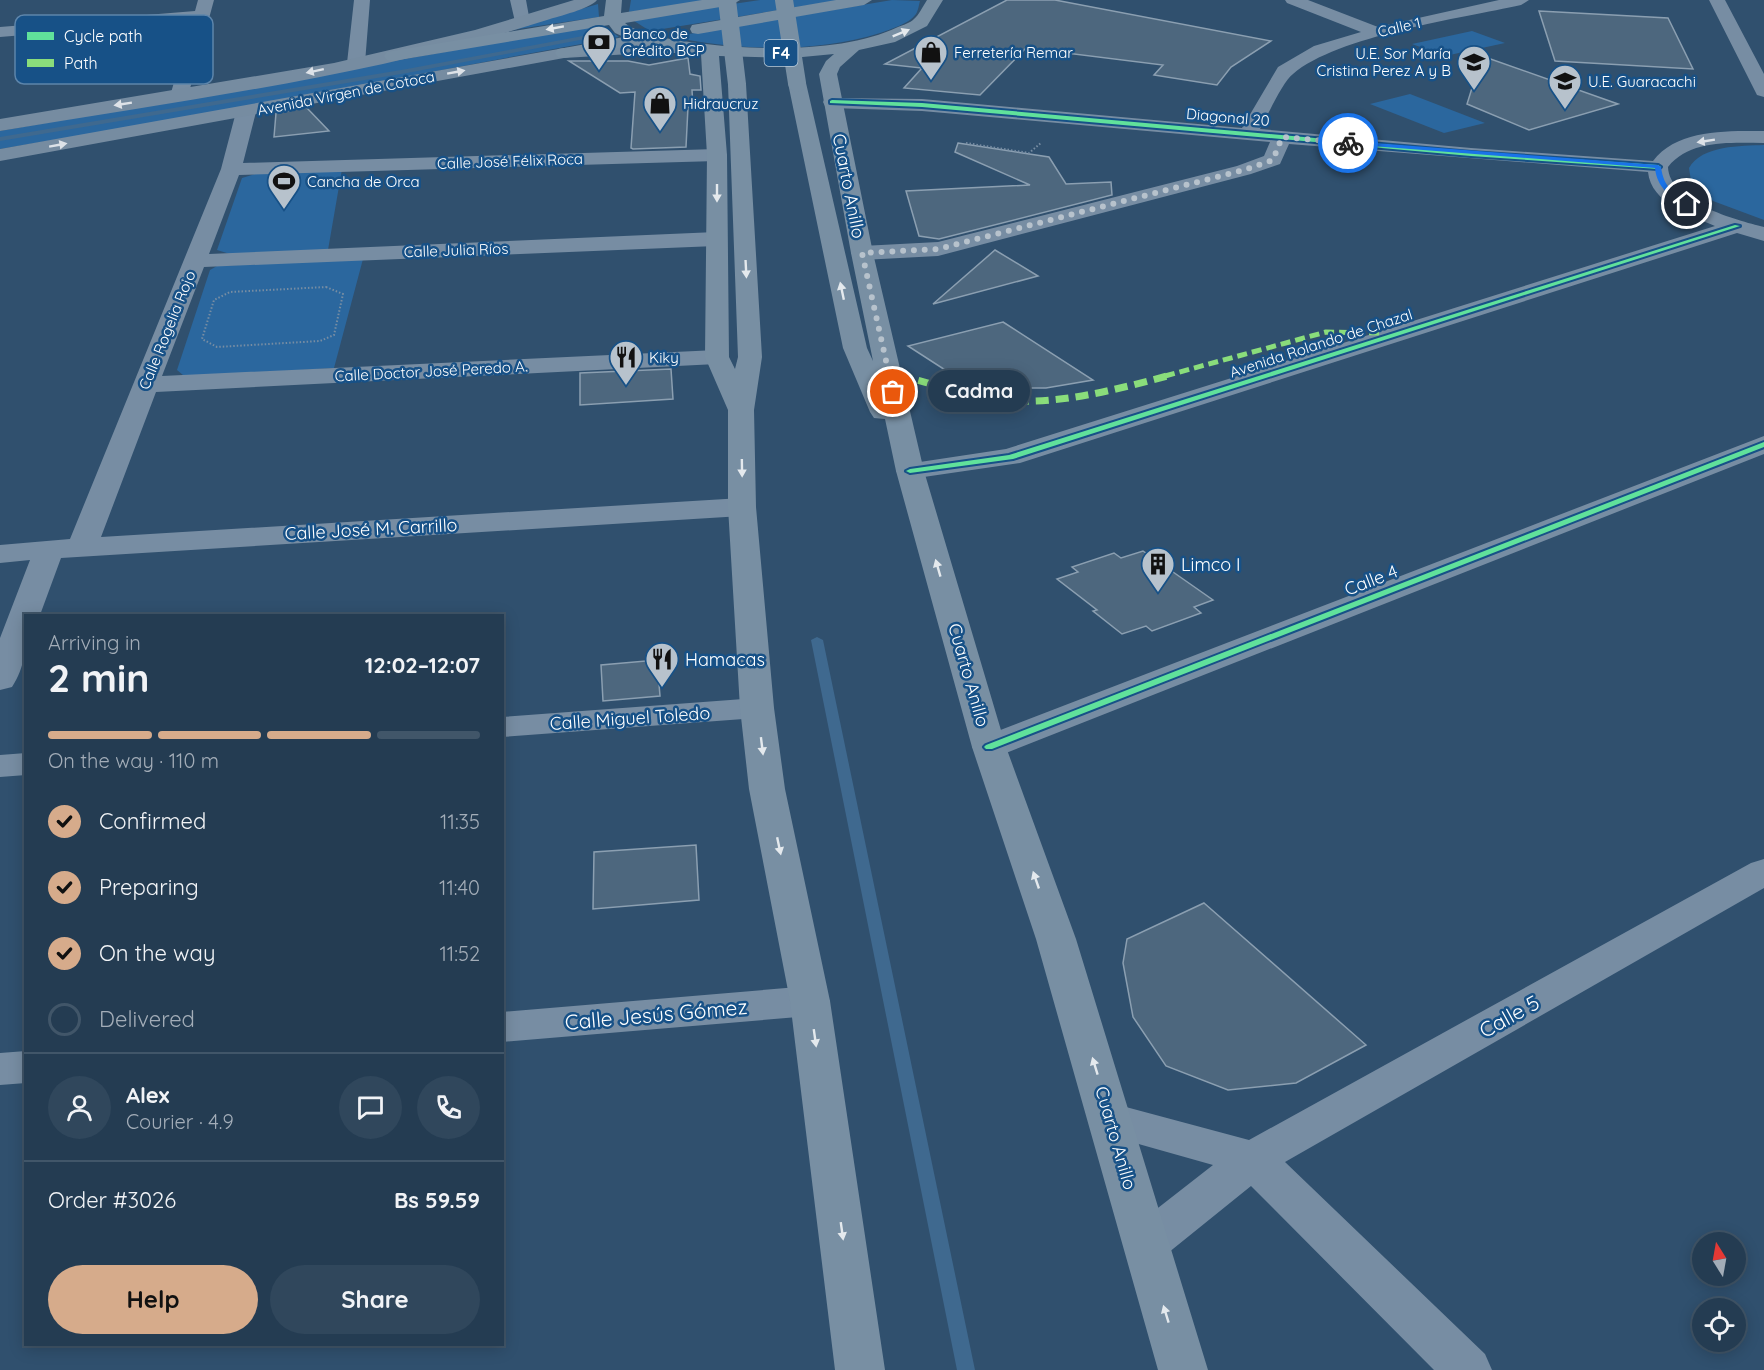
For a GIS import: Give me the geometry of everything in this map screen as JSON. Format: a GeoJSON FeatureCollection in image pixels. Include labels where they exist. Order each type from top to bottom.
{"type":"FeatureCollection","features":[{"type":"Feature","properties":{"kind":"highway"},"geometry":{"type":"LineString","coordinates":[[612,18],[614,0]]}},
{"type":"Feature","properties":{"kind":"highway"},"geometry":{"type":"LineString","coordinates":[[727,0],[737,84],[750,357],[741,410],[742,507],[757,708],[767,789],[810,1001],[860,1370]]}},
{"type":"Feature","properties":{"kind":"highway"},"geometry":{"type":"LineString","coordinates":[[393,56],[732,0]]}},
{"type":"Feature","properties":{"kind":"highway"},"geometry":{"type":"LineString","coordinates":[[784,0],[797,83],[855,348],[910,471]]}},
{"type":"Feature","properties":{"kind":"highway"},"geometry":{"type":"LineString","coordinates":[[564,53],[864,0]]}},
{"type":"Feature","properties":{"kind":"highway","name":"F4"},"geometry":{"type":"LineString","coordinates":[[612,18],[622,29],[644,38],[702,49],[786,53],[852,46],[904,32],[926,20],[935,4],[951,0]]}},
{"type":"Feature","properties":{"kind":"highway"},"geometry":{"type":"LineString","coordinates":[[713,85],[717,78],[727,72],[762,65],[800,66],[828,74],[832,65],[852,46]]}},
{"type":"Feature","properties":{"kind":"highway"},"geometry":{"type":"LineString","coordinates":[[702,49],[713,85],[717,155],[717,357],[741,410]]}},
{"type":"Feature","properties":{"kind":"highway","name":"Cuarto Anillo"},"geometry":{"type":"LineString","coordinates":[[828,74],[862,253],[910,471],[989,747],[1056,939],[1183,1370]]}},
{"type":"Feature","properties":{"kind":"main road","name":"Avenida Virgen de Cotoca"},"geometry":{"type":"LineString","coordinates":[[0,125],[178,96],[393,56],[522,22],[589,0]]}},
{"type":"Feature","properties":{"kind":"main road","name":"Avenida Virgen de Cotoca"},"geometry":{"type":"LineString","coordinates":[[0,155],[564,53],[647,48],[702,49]]}},
{"type":"Feature","properties":{"kind":"street"},"geometry":{"type":"LineString","coordinates":[[356,63],[362,0]]}},
{"type":"Feature","properties":{"kind":"street"},"geometry":{"type":"LineString","coordinates":[[518,0],[522,22]]}},
{"type":"Feature","properties":{"kind":"street"},"geometry":{"type":"LineString","coordinates":[[1293,0],[1377,32]]}},
{"type":"Feature","properties":{"kind":"street","name":"Calle 1"},"geometry":{"type":"LineString","coordinates":[[1248,134],[1284,71],[1320,50],[1377,32],[1521,0]]}},
{"type":"Feature","properties":{"kind":"street"},"geometry":{"type":"LineString","coordinates":[[1717,0],[1764,91]]}},
{"type":"Feature","properties":{"kind":"street"},"geometry":{"type":"LineString","coordinates":[[139,15],[205,7]]}},
{"type":"Feature","properties":{"kind":"street"},"geometry":{"type":"LineString","coordinates":[[0,32],[15,30]]}},
{"type":"Feature","properties":{"kind":"street"},"geometry":{"type":"LineString","coordinates":[[1743,49],[1764,44]]}},
{"type":"Feature","properties":{"kind":"street"},"geometry":{"type":"LineString","coordinates":[[178,96],[182,84]]}},
{"type":"Feature","properties":{"kind":"street","name":"Diagonal 20"},"geometry":{"type":"LineString","coordinates":[[832,102],[922,105],[1471,154],[1658,167]]}},
{"type":"Feature","properties":{"kind":"street","name":"Calle Rogelia Rojo"},"geometry":{"type":"LineString","coordinates":[[82,547],[231,169],[246,112]]}},
{"type":"Feature","properties":{"kind":"street"},"geometry":{"type":"LineString","coordinates":[[1764,137],[1739,136],[1699,142],[1671,152],[1658,167],[1660,181],[1674,197],[1700,212],[1764,234]]}},
{"type":"Feature","properties":{"kind":"street"},"geometry":{"type":"LineString","coordinates":[[862,253],[938,249],[1244,170],[1273,160],[1282,137]]}},
{"type":"Feature","properties":{"kind":"street","name":"Calle José Félix Roca"},"geometry":{"type":"LineString","coordinates":[[231,169],[717,155]]}},
{"type":"Feature","properties":{"kind":"street","name":"Avenida Rolando de Chazal"},"geometry":{"type":"LineString","coordinates":[[910,471],[1010,456],[1737,226]]}},
{"type":"Feature","properties":{"kind":"street","name":"Calle Julia Ríos"},"geometry":{"type":"LineString","coordinates":[[196,261],[717,239]]}},
{"type":"Feature","properties":{"kind":"street","name":"Calle Doctor José Peredo A."},"geometry":{"type":"LineString","coordinates":[[145,385],[717,357]]}},
{"type":"Feature","properties":{"kind":"street","name":"Calle 4"},"geometry":{"type":"LineString","coordinates":[[989,747],[1764,444]]}},
{"type":"Feature","properties":{"kind":"street","name":"Calle José M. Carrillo"},"geometry":{"type":"LineString","coordinates":[[0,554],[82,547],[742,507]]}},
{"type":"Feature","properties":{"kind":"street"},"geometry":{"type":"LineString","coordinates":[[25,614],[49,550]]}},
{"type":"Feature","properties":{"kind":"street"},"geometry":{"type":"LineString","coordinates":[[0,680],[24,616]]}},
{"type":"Feature","properties":{"kind":"street","name":"Calle Miguel Toledo"},"geometry":{"type":"LineString","coordinates":[[504,727],[757,708]]}},
{"type":"Feature","properties":{"kind":"street"},"geometry":{"type":"LineString","coordinates":[[0,766],[24,764]]}},
{"type":"Feature","properties":{"kind":"street","name":"Calle 5"},"geometry":{"type":"LineString","coordinates":[[1147,1244],[1253,1159],[1764,872]]}},
{"type":"Feature","properties":{"kind":"street","name":"Calle Jesús Gómez"},"geometry":{"type":"LineString","coordinates":[[504,1027],[810,1001]]}},
{"type":"Feature","properties":{"kind":"street"},"geometry":{"type":"LineString","coordinates":[[0,1069],[24,1067]]}},
{"type":"Feature","properties":{"kind":"street"},"geometry":{"type":"LineString","coordinates":[[1111,1120],[1253,1159],[1467,1370]]}},
{"type":"Feature","properties":{"kind":"path"},"geometry":{"type":"LineString","coordinates":[[966,143],[983,150],[991,148],[1029,153],[1047,138]]}},
{"type":"Feature","properties":{"kind":"path"},"geometry":{"type":"LineString","coordinates":[[326,287],[344,294],[334,335],[320,341],[217,347],[202,339],[214,300],[230,292],[326,287]]}},
{"type":"Feature","properties":{"kind":"shaded area"},"geometry":{"type":"Polygon","coordinates":[[[631,0],[708,0],[629,12],[631,0]]]}},
{"type":"Feature","properties":{"kind":"shaded area"},"geometry":{"type":"Polygon","coordinates":[[[760,0],[841,0],[650,31],[631,19],[760,0]]]}},
{"type":"Feature","properties":{"kind":"shaded area"},"geometry":{"type":"Polygon","coordinates":[[[892,0],[920,1],[916,14],[909,21],[880,33],[854,40],[776,48],[723,45],[671,37],[892,0]]]}},
{"type":"Feature","properties":{"kind":"shaded area"},"geometry":{"type":"Polygon","coordinates":[[[598,4],[599,17],[511,30],[598,4]]]}},
{"type":"Feature","properties":{"kind":"shaded area"},"geometry":{"type":"Polygon","coordinates":[[[601,24],[619,37],[232,109],[0,149],[0,131],[601,24]]]}},
{"type":"Feature","properties":{"kind":"shaded area"},"geometry":{"type":"Polygon","coordinates":[[[1472,31],[1505,43],[1445,56],[1412,44],[1472,31]]]}},
{"type":"Feature","properties":{"kind":"shaded area"},"geometry":{"type":"Polygon","coordinates":[[[1410,94],[1485,123],[1444,133],[1370,104],[1410,94]]]}},
{"type":"Feature","properties":{"kind":"shaded area"},"geometry":{"type":"Polygon","coordinates":[[[1764,145],[1764,220],[1713,201],[1691,181],[1689,168],[1703,155],[1723,148],[1764,145]]]}},
{"type":"Feature","properties":{"kind":"shaded area"},"geometry":{"type":"Polygon","coordinates":[[[342,169],[328,250],[230,254],[217,250],[242,178],[258,173],[342,169]]]}},
{"type":"Feature","properties":{"kind":"shaded area"},"geometry":{"type":"Polygon","coordinates":[[[363,259],[334,368],[196,376],[183,375],[177,370],[210,270],[217,266],[363,259]]]}},
{"type":"Feature","properties":{"kind":"building"},"geometry":{"type":"Polygon","coordinates":[[[1007,0],[1055,0],[1271,41],[1231,67],[1217,85],[1154,75],[1163,65],[1026,48],[980,95],[904,88],[922,68],[885,64],[1007,0]]]}},
{"type":"Feature","properties":{"kind":"building"},"geometry":{"type":"Polygon","coordinates":[[[1539,11],[1668,18],[1693,69],[1555,61],[1539,11]]]}},
{"type":"Feature","properties":{"kind":"building"},"geometry":{"type":"Polygon","coordinates":[[[1482,56],[1618,104],[1529,130],[1467,104],[1482,56]]]}},
{"type":"Feature","properties":{"kind":"building"},"geometry":{"type":"Polygon","coordinates":[[[688,58],[690,74],[700,76],[701,90],[692,90],[693,107],[688,107],[686,147],[633,149],[631,148],[635,92],[620,93],[569,61],[628,61],[649,65],[688,58]]]}},
{"type":"Feature","properties":{"kind":"building"},"geometry":{"type":"Polygon","coordinates":[[[306,107],[329,131],[274,137],[276,113],[306,107]]]}},
{"type":"Feature","properties":{"kind":"building"},"geometry":{"type":"Polygon","coordinates":[[[958,143],[1049,157],[1066,184],[1111,182],[1112,195],[939,239],[919,236],[906,191],[1030,185],[955,152],[958,143]]]}},
{"type":"Feature","properties":{"kind":"building"},"geometry":{"type":"Polygon","coordinates":[[[995,250],[1038,276],[933,304],[995,250]]]}},
{"type":"Feature","properties":{"kind":"building"},"geometry":{"type":"Polygon","coordinates":[[[1003,322],[1093,380],[1046,388],[983,385],[956,377],[908,346],[1003,322]]]}},
{"type":"Feature","properties":{"kind":"building","name":"Kiky"},"geometry":{"type":"Polygon","coordinates":[[[671,369],[673,399],[580,405],[580,373],[671,369]]]}},
{"type":"Feature","properties":{"kind":"building","name":"Limco I"},"geometry":{"type":"Polygon","coordinates":[[[1143,551],[1213,600],[1194,607],[1201,613],[1152,631],[1146,626],[1122,634],[1093,611],[1097,610],[1057,579],[1078,572],[1072,567],[1114,553],[1121,558],[1143,551]]]}},
{"type":"Feature","properties":{"kind":"building"},"geometry":{"type":"Polygon","coordinates":[[[657,660],[660,696],[603,701],[601,665],[657,660]]]}},
{"type":"Feature","properties":{"kind":"building"},"geometry":{"type":"Polygon","coordinates":[[[696,845],[699,900],[593,909],[594,852],[696,845]]]}},
{"type":"Feature","properties":{"kind":"building"},"geometry":{"type":"Polygon","coordinates":[[[1204,903],[1366,1045],[1296,1083],[1228,1090],[1166,1066],[1133,1017],[1123,963],[1127,939],[1204,903]]]}},
{"type":"Feature","properties":{"kind":"waterway"},"geometry":{"type":"LineString","coordinates":[[0,139],[407,71],[604,34]]}},
{"type":"Feature","properties":{"kind":"waterway"},"geometry":{"type":"LineString","coordinates":[[817,640],[966,1370]]}},
{"type":"Feature","properties":{"kind":"marked path"},"geometry":{"type":"LineString","coordinates":[[889,372],[981,397],[1032,401],[1108,392],[1326,332],[1384,333]]}},
{"type":"Feature","properties":{"kind":"cycle path"},"geometry":{"type":"LineString","coordinates":[[832,102],[922,105],[1471,154],[1658,167]]}},
{"type":"Feature","properties":{"kind":"cycle path"},"geometry":{"type":"LineString","coordinates":[[910,471],[1010,457],[1737,226]]}},
{"type":"Feature","properties":{"kind":"cycle path"},"geometry":{"type":"LineString","coordinates":[[989,747],[1764,444]]}},
{"type":"Feature","properties":{"kind":"way so far"},"geometry":{"type":"LineString","coordinates":[[893,392],[862,253],[938,249],[1244,170],[1273,160],[1282,137],[1348,143]]}},
{"type":"Feature","properties":{"kind":"place","name":"Banco de Crédito BCP"},"geometry":{"type":"Point","coordinates":[599,71]}},
{"type":"Feature","properties":{"kind":"place","name":"Ferretería Remar"},"geometry":{"type":"Point","coordinates":[931,81]}},
{"type":"Feature","properties":{"kind":"place","name":"U.E. Sor María Cristina Perez A y B"},"geometry":{"type":"Point","coordinates":[1474,91]}},
{"type":"Feature","properties":{"kind":"place","name":"U.E. Guaracachi"},"geometry":{"type":"Point","coordinates":[1565,110]}},
{"type":"Feature","properties":{"kind":"place","name":"Hidraucruz"},"geometry":{"type":"Point","coordinates":[660,132]}},
{"type":"Feature","properties":{"kind":"place","name":"Cancha de Orca"},"geometry":{"type":"Point","coordinates":[284,210]}},
{"type":"Feature","properties":{"kind":"place","name":"Kiky"},"geometry":{"type":"Point","coordinates":[626,386]}},
{"type":"Feature","properties":{"kind":"place","name":"Cadma"},"geometry":{"type":"Point","coordinates":[893,392]}},
{"type":"Feature","properties":{"kind":"place","name":"Limco I"},"geometry":{"type":"Point","coordinates":[1158,593]}},
{"type":"Feature","properties":{"kind":"place","name":"Hamacas"},"geometry":{"type":"Point","coordinates":[662,688]}},
{"type":"Feature","properties":{"kind":"route"},"geometry":{"type":"LineString","coordinates":[[1348,143],[1658,167],[1660,181],[1674,197],[1687,204]]}}]}
